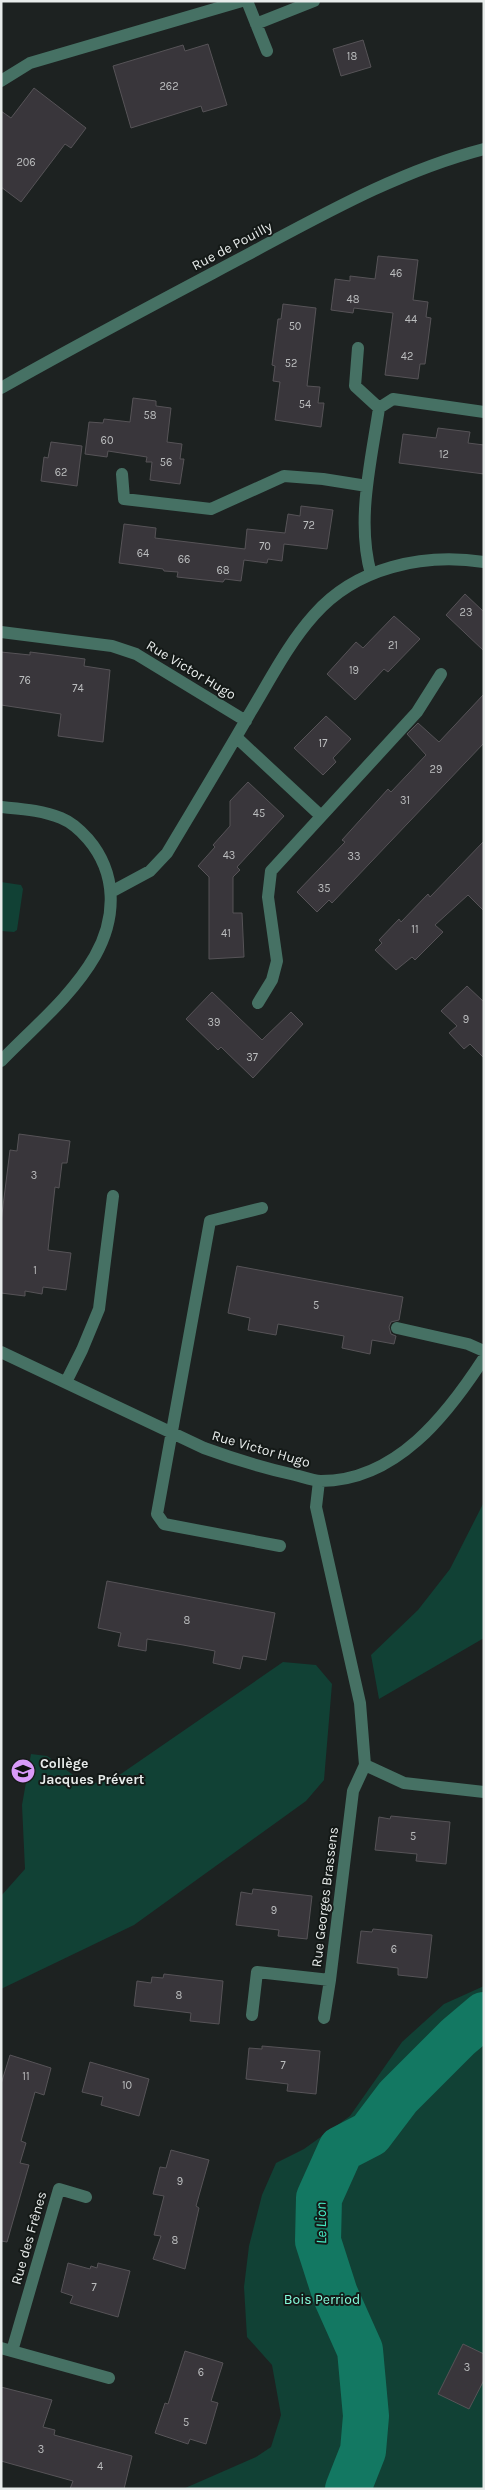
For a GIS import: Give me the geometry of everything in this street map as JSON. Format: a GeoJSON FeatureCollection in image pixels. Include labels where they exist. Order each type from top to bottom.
{"type":"FeatureCollection","features":[{"type":"Feature","properties":{"kind":"street"},"geometry":{"type":"LineString","coordinates":[[1,81],[30,63],[242,1]]}},
{"type":"Feature","properties":{"kind":"street"},"geometry":{"type":"LineString","coordinates":[[247,1],[267,52]]}},
{"type":"Feature","properties":{"kind":"street"},"geometry":{"type":"LineString","coordinates":[[256,24],[314,1]]}},
{"type":"Feature","properties":{"kind":"street","name":"Rue de Pouilly"},"geometry":{"type":"LineString","coordinates":[[1,388],[82,342],[346,203],[417,170],[447,159],[484,149]]}},
{"type":"Feature","properties":{"kind":"street"},"geometry":{"type":"LineString","coordinates":[[358,348],[355,386],[378,408]]}},
{"type":"Feature","properties":{"kind":"street"},"geometry":{"type":"LineString","coordinates":[[378,408],[393,399],[484,412]]}},
{"type":"Feature","properties":{"kind":"street"},"geometry":{"type":"LineString","coordinates":[[371,574],[364,541],[367,486],[378,408]]}},
{"type":"Feature","properties":{"kind":"street"},"geometry":{"type":"LineString","coordinates":[[122,474],[124,499],[211,509],[284,476],[323,479],[367,486]]}},
{"type":"Feature","properties":{"kind":"street"},"geometry":{"type":"LineString","coordinates":[[111,892],[150,872],[167,853],[296,638],[315,613],[355,582],[395,566],[423,560],[447,558],[484,562]]}},
{"type":"Feature","properties":{"kind":"street","name":"Rue Victor Hugo"},"geometry":{"type":"LineString","coordinates":[[1,632],[112,646],[136,654],[246,721]]}},
{"type":"Feature","properties":{"kind":"street"},"geometry":{"type":"LineString","coordinates":[[258,1003],[272,980],[277,960],[268,897],[271,871],[417,712],[441,674]]}},
{"type":"Feature","properties":{"kind":"street"},"geometry":{"type":"LineString","coordinates":[[236,737],[321,816]]}},
{"type":"Feature","properties":{"kind":"street"},"geometry":{"type":"LineString","coordinates":[[1,808],[44,812],[63,819],[81,831],[96,848],[106,866],[111,892],[107,919],[96,955],[62,998],[1,1061]]}},
{"type":"Feature","properties":{"kind":"street"},"geometry":{"type":"LineString","coordinates":[[66,1382],[99,1309],[113,1196]]}},
{"type":"Feature","properties":{"kind":"street"},"geometry":{"type":"LineString","coordinates":[[262,1208],[210,1221],[157,1514],[164,1524],[280,1546]]}},
{"type":"Feature","properties":{"kind":"street"},"geometry":{"type":"LineString","coordinates":[[398,1328],[468,1344],[484,1350]]}},
{"type":"Feature","properties":{"kind":"street","name":"Rue Victor Hugo"},"geometry":{"type":"LineString","coordinates":[[1,1352],[171,1434],[239,1461],[319,1481],[362,1475],[378,1469],[396,1458],[432,1426],[454,1400],[484,1358]]}},
{"type":"Feature","properties":{"kind":"street","name":"Rue Georges Brassens"},"geometry":{"type":"LineString","coordinates":[[252,2015],[257,1972],[330,1980],[353,1791],[365,1765],[360,1703],[316,1508],[319,1481]]}},
{"type":"Feature","properties":{"kind":"street"},"geometry":{"type":"LineString","coordinates":[[365,1765],[404,1783],[484,1792]]}},
{"type":"Feature","properties":{"kind":"street"},"geometry":{"type":"LineString","coordinates":[[324,2018],[330,1980]]}},
{"type":"Feature","properties":{"kind":"street","name":"Rue des Frênes"},"geometry":{"type":"LineString","coordinates":[[86,2197],[59,2189],[7,2350],[109,2378]]}},
{"type":"Feature","properties":{"kind":"green space"},"geometry":{"type":"Polygon","coordinates":[[[1,882],[21,885],[23,889],[17,930],[14,932],[1,931],[1,882]]]}},
{"type":"Feature","properties":{"kind":"green space"},"geometry":{"type":"Polygon","coordinates":[[[484,1502],[484,1638],[379,1699],[371,1655],[418,1610],[450,1569],[484,1502]]]}},
{"type":"Feature","properties":{"kind":"green space"},"geometry":{"type":"Polygon","coordinates":[[[283,1662],[316,1665],[332,1684],[324,1780],[306,1801],[134,1925],[1,1989],[1,1896],[25,1869],[22,1805],[31,1754],[47,1756],[87,1785],[115,1778],[283,1662]]]}},
{"type":"Feature","properties":{"kind":"green space","name":"Bois Perriod"},"geometry":{"type":"Polygon","coordinates":[[[484,1986],[484,2489],[183,2489],[256,2457],[271,2447],[281,2415],[272,2365],[247,2337],[244,2287],[249,2246],[262,2195],[276,2163],[304,2149],[350,2116],[402,2042],[444,2004],[484,1986]]]}},
{"type":"Feature","properties":{"kind":"building"},"geometry":{"type":"Polygon","coordinates":[[[363,40],[371,67],[341,76],[333,49],[363,40]]]}},
{"type":"Feature","properties":{"kind":"building"},"geometry":{"type":"Polygon","coordinates":[[[208,44],[227,105],[203,112],[201,106],[131,128],[113,66],[183,45],[185,51],[208,44]]]}},
{"type":"Feature","properties":{"kind":"building"},"geometry":{"type":"Polygon","coordinates":[[[34,88],[86,128],[71,148],[65,144],[21,202],[1,187],[1,111],[11,118],[34,88]]]}},
{"type":"Feature","properties":{"kind":"building"},"geometry":{"type":"Polygon","coordinates":[[[378,256],[418,260],[413,300],[428,302],[426,317],[431,318],[425,364],[420,364],[418,379],[385,375],[393,313],[354,308],[353,313],[331,310],[335,279],[350,281],[350,276],[375,279],[378,256]]]}},
{"type":"Feature","properties":{"kind":"building"},"geometry":{"type":"Polygon","coordinates":[[[283,304],[316,308],[307,386],[320,387],[318,403],[324,403],[321,427],[275,420],[280,382],[273,381],[275,366],[272,365],[278,319],[281,319],[283,304]]]}},
{"type":"Feature","properties":{"kind":"building"},"geometry":{"type":"Polygon","coordinates":[[[133,398],[156,401],[156,406],[171,408],[167,442],[182,444],[180,459],[184,459],[180,484],[150,480],[152,462],[146,462],[147,457],[108,451],[107,457],[85,454],[89,422],[103,423],[104,419],[130,422],[133,398]]]}},
{"type":"Feature","properties":{"kind":"building"},"geometry":{"type":"Polygon","coordinates":[[[438,428],[470,432],[468,443],[484,445],[484,474],[399,463],[403,434],[436,438],[438,428]]]}},
{"type":"Feature","properties":{"kind":"building"},"geometry":{"type":"Polygon","coordinates":[[[51,442],[82,446],[77,486],[41,481],[44,457],[48,458],[51,442]]]}},
{"type":"Feature","properties":{"kind":"building"},"geometry":{"type":"Polygon","coordinates":[[[301,506],[333,510],[327,549],[284,544],[282,561],[268,559],[267,563],[244,560],[241,581],[225,579],[223,582],[177,577],[178,572],[119,563],[124,524],[156,528],[155,538],[245,549],[247,529],[285,533],[288,514],[300,516],[301,506]]]}},
{"type":"Feature","properties":{"kind":"building"},"geometry":{"type":"Polygon","coordinates":[[[465,594],[484,612],[484,651],[446,615],[465,594]]]}},
{"type":"Feature","properties":{"kind":"building"},"geometry":{"type":"Polygon","coordinates":[[[394,616],[420,639],[388,672],[384,669],[355,700],[327,674],[356,642],[363,648],[394,616]]]}},
{"type":"Feature","properties":{"kind":"building"},"geometry":{"type":"Polygon","coordinates":[[[1,652],[30,655],[30,652],[85,659],[84,666],[110,670],[103,742],[58,736],[61,714],[1,705],[1,652]]]}},
{"type":"Feature","properties":{"kind":"building"},"geometry":{"type":"Polygon","coordinates":[[[484,694],[484,743],[332,903],[329,900],[317,912],[297,892],[345,842],[342,840],[388,789],[391,792],[426,755],[407,734],[418,723],[439,742],[484,694]]]}},
{"type":"Feature","properties":{"kind":"building"},"geometry":{"type":"Polygon","coordinates":[[[326,716],[351,739],[333,758],[336,762],[323,775],[294,748],[326,716]]]}},
{"type":"Feature","properties":{"kind":"building"},"geometry":{"type":"Polygon","coordinates":[[[248,782],[284,816],[237,867],[240,870],[233,877],[233,913],[242,913],[244,957],[209,959],[209,877],[198,866],[230,826],[230,801],[248,782]]]}},
{"type":"Feature","properties":{"kind":"building"},"geometry":{"type":"Polygon","coordinates":[[[484,841],[484,911],[468,895],[435,925],[443,932],[415,960],[412,957],[396,970],[375,950],[382,943],[379,940],[399,919],[401,922],[428,894],[430,897],[484,841]]]}},
{"type":"Feature","properties":{"kind":"building"},"geometry":{"type":"Polygon","coordinates":[[[467,986],[484,1002],[484,1058],[470,1044],[464,1049],[449,1033],[457,1026],[441,1011],[467,986]]]}},
{"type":"Feature","properties":{"kind":"building"},"geometry":{"type":"Polygon","coordinates":[[[212,992],[262,1040],[291,1012],[303,1024],[253,1078],[221,1047],[218,1050],[186,1019],[212,992]]]}},
{"type":"Feature","properties":{"kind":"building"},"geometry":{"type":"Polygon","coordinates":[[[19,1134],[70,1141],[67,1163],[62,1163],[59,1188],[55,1187],[48,1250],[71,1253],[66,1290],[43,1287],[42,1294],[25,1291],[25,1296],[1,1293],[1,1222],[10,1150],[17,1151],[19,1134]]]}},
{"type":"Feature","properties":{"kind":"building"},"geometry":{"type":"Polygon","coordinates":[[[237,1266],[403,1297],[399,1320],[391,1322],[389,1327],[391,1334],[396,1336],[394,1344],[372,1340],[370,1354],[342,1348],[344,1336],[278,1324],[276,1335],[248,1330],[250,1318],[228,1313],[237,1266]]]}},
{"type":"Feature","properties":{"kind":"building"},"geometry":{"type":"Polygon","coordinates":[[[107,1581],[275,1613],[266,1660],[243,1656],[240,1669],[213,1663],[215,1651],[147,1639],[146,1651],[118,1646],[121,1633],[98,1628],[107,1581]]]}},
{"type":"Feature","properties":{"kind":"building"},"geometry":{"type":"Polygon","coordinates":[[[391,1816],[450,1822],[446,1864],[416,1861],[417,1854],[375,1850],[379,1817],[390,1819],[391,1816]]]}},
{"type":"Feature","properties":{"kind":"building"},"geometry":{"type":"Polygon","coordinates":[[[253,1889],[312,1896],[307,1939],[278,1936],[279,1930],[236,1925],[241,1892],[252,1894],[253,1889]]]}},
{"type":"Feature","properties":{"kind":"building"},"geometry":{"type":"Polygon","coordinates":[[[373,1929],[432,1935],[427,1978],[398,1975],[398,1968],[357,1963],[361,1931],[372,1932],[373,1929]]]}},
{"type":"Feature","properties":{"kind":"building"},"geometry":{"type":"Polygon","coordinates":[[[164,1974],[223,1981],[219,2024],[190,2021],[191,2013],[134,2006],[137,1981],[151,1983],[152,1977],[163,1978],[164,1974]]]}},
{"type":"Feature","properties":{"kind":"building"},"geometry":{"type":"Polygon","coordinates":[[[262,2046],[320,2051],[316,2094],[287,2091],[288,2084],[246,2079],[249,2048],[262,2049],[262,2046]]]}},
{"type":"Feature","properties":{"kind":"building"},"geometry":{"type":"Polygon","coordinates":[[[10,2055],[51,2068],[44,2095],[35,2092],[21,2141],[26,2143],[20,2163],[29,2165],[7,2242],[1,2241],[1,2084],[10,2055]]]}},
{"type":"Feature","properties":{"kind":"building"},"geometry":{"type":"Polygon","coordinates":[[[90,2062],[149,2079],[139,2116],[101,2105],[103,2097],[82,2092],[90,2062]]]}},
{"type":"Feature","properties":{"kind":"building"},"geometry":{"type":"Polygon","coordinates":[[[171,2150],[209,2160],[196,2206],[199,2208],[185,2269],[153,2259],[161,2236],[154,2235],[164,2196],[153,2194],[160,2167],[166,2168],[171,2150]]]}},
{"type":"Feature","properties":{"kind":"building"},"geometry":{"type":"Polygon","coordinates":[[[68,2263],[90,2269],[91,2266],[97,2268],[98,2263],[130,2271],[118,2317],[70,2303],[73,2296],[61,2292],[68,2263]]]}},
{"type":"Feature","properties":{"kind":"building"},"geometry":{"type":"Polygon","coordinates":[[[463,2344],[484,2354],[484,2380],[469,2409],[438,2394],[463,2344]]]}},
{"type":"Feature","properties":{"kind":"building"},"geometry":{"type":"Polygon","coordinates":[[[185,2351],[223,2363],[211,2401],[218,2403],[206,2444],[190,2439],[188,2444],[155,2433],[165,2403],[168,2404],[185,2351]]]}},
{"type":"Feature","properties":{"kind":"building"},"geometry":{"type":"Polygon","coordinates":[[[1,2387],[52,2400],[43,2427],[55,2430],[54,2435],[132,2456],[124,2489],[70,2489],[73,2481],[1,2461],[1,2387]]]}},
{"type":"Feature","properties":{"kind":"waterway","name":"Le Lion"},"geometry":{"type":"LineString","coordinates":[[348,2489],[363,2451],[366,2416],[360,2350],[335,2294],[318,2241],[319,2198],[341,2149],[370,2134],[398,2097],[458,2037],[484,2015]]}},
{"type":"Feature","properties":{"kind":"place","name":"Collège Jacques Prévert"},"geometry":{"type":"Point","coordinates":[23,1771]}}]}
